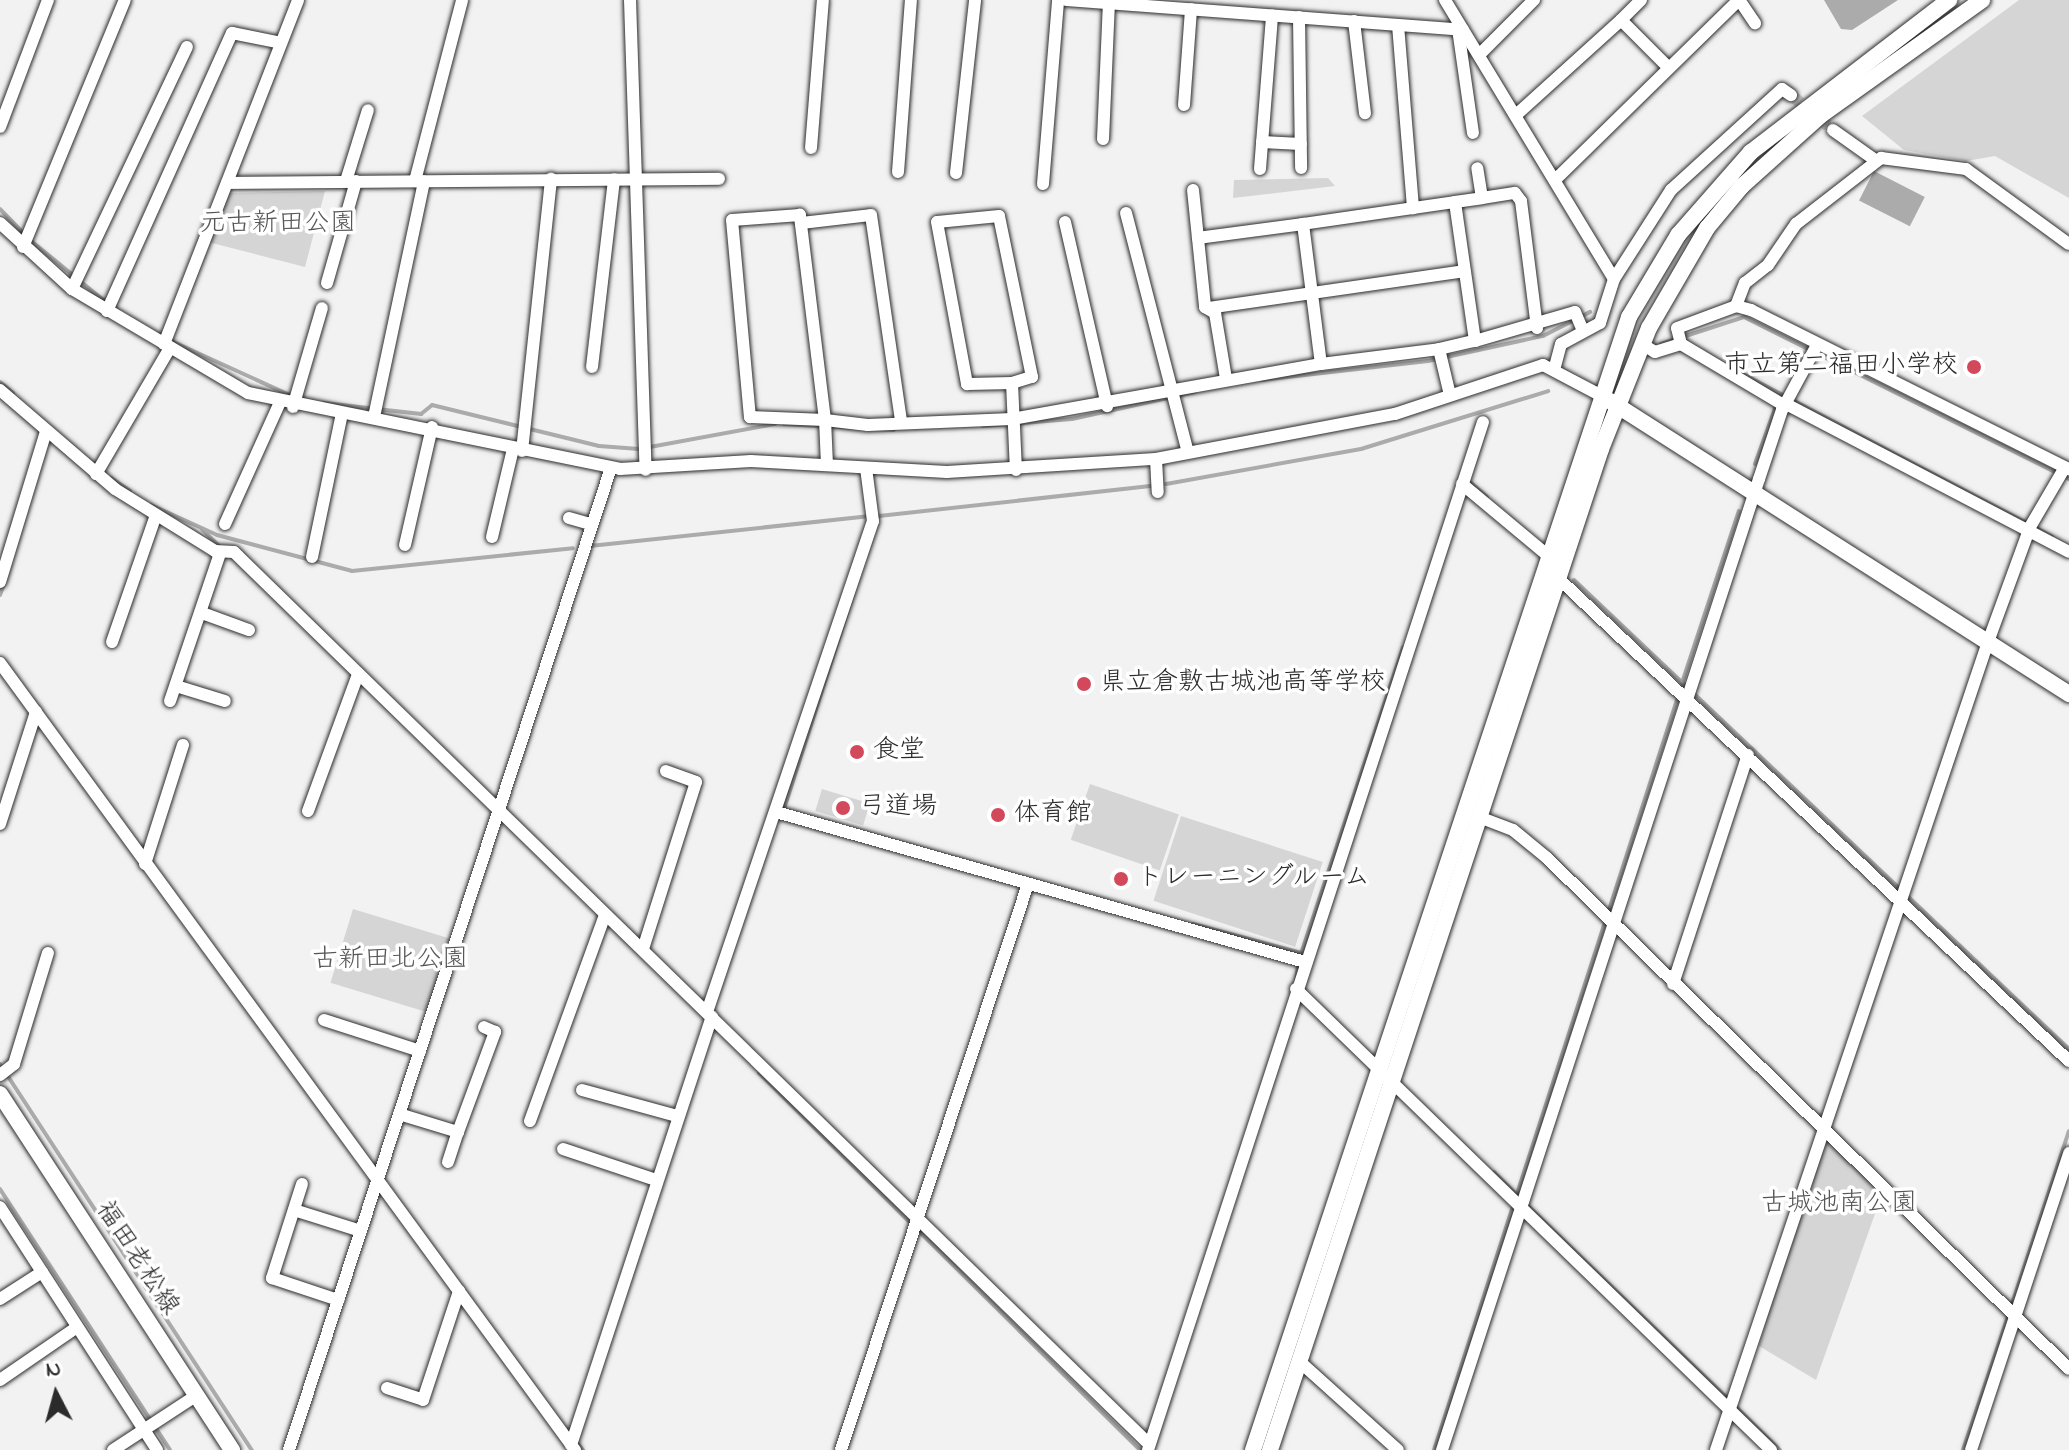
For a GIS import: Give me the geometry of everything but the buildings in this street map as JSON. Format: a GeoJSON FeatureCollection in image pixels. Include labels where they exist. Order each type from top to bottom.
{"type":"FeatureCollection","features":[{"type":"Feature","properties":{"kind":"street"},"geometry":{"type":"LineString","coordinates":[[0,127],[48,0]]}},
{"type":"Feature","properties":{"kind":"street"},"geometry":{"type":"LineString","coordinates":[[26,241],[125,0]]}},
{"type":"Feature","properties":{"kind":"street"},"geometry":{"type":"LineString","coordinates":[[96,474],[167,342],[298,0]]}},
{"type":"Feature","properties":{"kind":"street"},"geometry":{"type":"LineString","coordinates":[[375,411],[419,181],[462,0]]}},
{"type":"Feature","properties":{"kind":"street"},"geometry":{"type":"LineString","coordinates":[[630,0],[646,470]]}},
{"type":"Feature","properties":{"kind":"street"},"geometry":{"type":"LineString","coordinates":[[811,148],[823,0]]}},
{"type":"Feature","properties":{"kind":"street"},"geometry":{"type":"LineString","coordinates":[[898,172],[911,0]]}},
{"type":"Feature","properties":{"kind":"street"},"geometry":{"type":"LineString","coordinates":[[956,173],[975,0]]}},
{"type":"Feature","properties":{"kind":"street"},"geometry":{"type":"LineString","coordinates":[[1043,184],[1058,0]]}},
{"type":"Feature","properties":{"kind":"street"},"geometry":{"type":"LineString","coordinates":[[1066,0],[1460,29]]}},
{"type":"Feature","properties":{"kind":"street"},"geometry":{"type":"LineString","coordinates":[[1445,0],[1614,279]]}},
{"type":"Feature","properties":{"kind":"street"},"geometry":{"type":"LineString","coordinates":[[1479,55],[1534,0]]}},
{"type":"Feature","properties":{"kind":"street"},"geometry":{"type":"LineString","coordinates":[[1516,115],[1641,0]]}},
{"type":"Feature","properties":{"kind":"street"},"geometry":{"type":"LineString","coordinates":[[1556,179],[1739,0],[1755,23]]}},
{"type":"Feature","properties":{"kind":"street"},"geometry":{"type":"LineString","coordinates":[[1253,1450],[1598,394],[1652,274],[1709,194],[1783,123],[1949,0]]}},
{"type":"Feature","properties":{"kind":"street"},"geometry":{"type":"LineString","coordinates":[[1270,1450],[1558,578],[1617,405],[1642,344],[1707,228],[1742,186],[1821,115],[1982,0]]}},
{"type":"Feature","properties":{"kind":"street"},"geometry":{"type":"LineString","coordinates":[[1103,139],[1109,3]]}},
{"type":"Feature","properties":{"kind":"street"},"geometry":{"type":"LineString","coordinates":[[1184,105],[1191,9]]}},
{"type":"Feature","properties":{"kind":"street"},"geometry":{"type":"LineString","coordinates":[[1260,169],[1272,15]]}},
{"type":"Feature","properties":{"kind":"street"},"geometry":{"type":"LineString","coordinates":[[1299,17],[1301,168]]}},
{"type":"Feature","properties":{"kind":"street"},"geometry":{"type":"LineString","coordinates":[[1621,20],[1668,67]]}},
{"type":"Feature","properties":{"kind":"street"},"geometry":{"type":"LineString","coordinates":[[1354,21],[1365,113]]}},
{"type":"Feature","properties":{"kind":"street"},"geometry":{"type":"LineString","coordinates":[[1398,25],[1413,208]]}},
{"type":"Feature","properties":{"kind":"street"},"geometry":{"type":"LineString","coordinates":[[1460,29],[1473,133]]}},
{"type":"Feature","properties":{"kind":"street"},"geometry":{"type":"LineString","coordinates":[[109,307],[232,33],[281,43]]}},
{"type":"Feature","properties":{"kind":"street"},"geometry":{"type":"LineString","coordinates":[[75,284],[187,47]]}},
{"type":"Feature","properties":{"kind":"street"},"geometry":{"type":"LineString","coordinates":[[827,465],[825,426],[800,215],[732,220],[750,417],[825,426],[901,421],[1012,424],[1172,395],[1226,379],[1321,364],[1441,355],[1475,341],[1537,328],[1600,323],[1614,279],[1671,190],[1782,89],[1791,95]]}},
{"type":"Feature","properties":{"kind":"street"},"geometry":{"type":"LineString","coordinates":[[327,283],[368,110]]}},
{"type":"Feature","properties":{"kind":"street"},"geometry":{"type":"LineString","coordinates":[[1833,130],[1875,160],[1966,169],[2069,244]]}},
{"type":"Feature","properties":{"kind":"street"},"geometry":{"type":"LineString","coordinates":[[1262,142],[1301,144]]}},
{"type":"Feature","properties":{"kind":"street"},"geometry":{"type":"LineString","coordinates":[[1875,160],[1796,224],[1768,265],[1745,283],[1736,306],[1677,328],[1680,339],[1784,401],[2030,526],[2069,552]]}},
{"type":"Feature","properties":{"kind":"street"},"geometry":{"type":"LineString","coordinates":[[1477,168],[1482,198]]}},
{"type":"Feature","properties":{"kind":"street"},"geometry":{"type":"LineString","coordinates":[[492,537],[525,429],[551,179]]}},
{"type":"Feature","properties":{"kind":"street"},"geometry":{"type":"LineString","coordinates":[[592,367],[614,179]]}},
{"type":"Feature","properties":{"kind":"street"},"geometry":{"type":"LineString","coordinates":[[227,183],[719,179]]}},
{"type":"Feature","properties":{"kind":"street"},"geometry":{"type":"LineString","coordinates":[[1193,190],[1208,308],[1215,313],[1226,379]]}},
{"type":"Feature","properties":{"kind":"street"},"geometry":{"type":"LineString","coordinates":[[1198,238],[1515,193],[1521,201],[1537,328]]}},
{"type":"Feature","properties":{"kind":"street"},"geometry":{"type":"LineString","coordinates":[[1455,202],[1475,341]]}},
{"type":"Feature","properties":{"kind":"street"},"geometry":{"type":"LineString","coordinates":[[1126,213],[1188,452]]}},
{"type":"Feature","properties":{"kind":"street"},"geometry":{"type":"LineString","coordinates":[[801,223],[871,215],[901,421]]}},
{"type":"Feature","properties":{"kind":"street"},"geometry":{"type":"LineString","coordinates":[[999,216],[1032,377],[1012,383],[967,384],[937,222],[999,216]]}},
{"type":"Feature","properties":{"kind":"street"},"geometry":{"type":"LineString","coordinates":[[1065,222],[1107,406]]}},
{"type":"Feature","properties":{"kind":"street"},"geometry":{"type":"LineString","coordinates":[[0,223],[26,241],[75,284],[248,393],[342,414],[375,411],[518,450],[611,468],[646,470],[751,461],[866,468],[1016,470],[1156,459],[1381,417],[1555,366],[2069,694]]}},
{"type":"Feature","properties":{"kind":"street"},"geometry":{"type":"LineString","coordinates":[[1303,224],[1321,364]]}},
{"type":"Feature","properties":{"kind":"street"},"geometry":{"type":"LineString","coordinates":[[1208,308],[1464,271]]}},
{"type":"Feature","properties":{"kind":"street"},"geometry":{"type":"LineString","coordinates":[[1716,1450],[1988,642],[2030,526],[2064,472],[1814,350],[1736,306]]}},
{"type":"Feature","properties":{"kind":"street"},"geometry":{"type":"LineString","coordinates":[[225,524],[291,401],[322,308]]}},
{"type":"Feature","properties":{"kind":"street"},"geometry":{"type":"LineString","coordinates":[[1555,366],[1561,344],[1579,323]]}},
{"type":"Feature","properties":{"kind":"street"},"geometry":{"type":"LineString","coordinates":[[1642,344],[1655,352],[1680,339]]}},
{"type":"Feature","properties":{"kind":"street"},"geometry":{"type":"LineString","coordinates":[[1442,1450],[1609,918],[1688,693],[1784,401],[1814,350]]}},
{"type":"Feature","properties":{"kind":"street"},"geometry":{"type":"LineString","coordinates":[[1441,355],[1450,395]]}},
{"type":"Feature","properties":{"kind":"street"},"geometry":{"type":"LineString","coordinates":[[1012,383],[1016,470]]}},
{"type":"Feature","properties":{"kind":"street"},"geometry":{"type":"LineString","coordinates":[[0,390],[96,474],[156,515],[223,552],[496,811],[603,918],[643,949],[914,1222],[1148,1447],[1297,985],[1301,961],[1483,422]]}},
{"type":"Feature","properties":{"kind":"street"},"geometry":{"type":"LineString","coordinates":[[312,557],[342,414]]}},
{"type":"Feature","properties":{"kind":"street"},"geometry":{"type":"LineString","coordinates":[[405,545],[432,427]]}},
{"type":"Feature","properties":{"kind":"street"},"geometry":{"type":"LineString","coordinates":[[0,582],[49,435]]}},
{"type":"Feature","properties":{"kind":"street"},"geometry":{"type":"LineString","coordinates":[[1156,459],[1158,492]]}},
{"type":"Feature","properties":{"kind":"street"},"geometry":{"type":"LineString","coordinates":[[289,1450],[590,524],[611,468]]}},
{"type":"Feature","properties":{"kind":"street"},"geometry":{"type":"LineString","coordinates":[[573,1442],[872,515],[866,468]]}},
{"type":"Feature","properties":{"kind":"street"},"geometry":{"type":"LineString","coordinates":[[1462,484],[1546,554]]}},
{"type":"Feature","properties":{"kind":"street"},"geometry":{"type":"LineString","coordinates":[[112,642],[156,515]]}},
{"type":"Feature","properties":{"kind":"street"},"geometry":{"type":"LineString","coordinates":[[569,518],[590,524]]}},
{"type":"Feature","properties":{"kind":"street"},"geometry":{"type":"LineString","coordinates":[[170,701],[223,552]]}},
{"type":"Feature","properties":{"kind":"street"},"geometry":{"type":"LineString","coordinates":[[1558,578],[1688,693],[1748,755],[1901,896],[2069,1061]]}},
{"type":"Feature","properties":{"kind":"street"},"geometry":{"type":"LineString","coordinates":[[202,613],[249,630]]}},
{"type":"Feature","properties":{"kind":"street"},"geometry":{"type":"LineString","coordinates":[[0,663],[573,1442]]}},
{"type":"Feature","properties":{"kind":"street"},"geometry":{"type":"LineString","coordinates":[[308,811],[356,677]]}},
{"type":"Feature","properties":{"kind":"street"},"geometry":{"type":"LineString","coordinates":[[176,686],[225,701]]}},
{"type":"Feature","properties":{"kind":"street"},"geometry":{"type":"LineString","coordinates":[[0,824],[36,712]]}},
{"type":"Feature","properties":{"kind":"street"},"geometry":{"type":"LineString","coordinates":[[146,859],[183,745]]}},
{"type":"Feature","properties":{"kind":"street"},"geometry":{"type":"LineString","coordinates":[[1673,984],[1748,755]]}},
{"type":"Feature","properties":{"kind":"street"},"geometry":{"type":"LineString","coordinates":[[643,949],[696,782],[666,771]]}},
{"type":"Feature","properties":{"kind":"street"},"geometry":{"type":"LineString","coordinates":[[776,812],[1027,887],[1301,961]]}},
{"type":"Feature","properties":{"kind":"street"},"geometry":{"type":"LineString","coordinates":[[1479,817],[1513,830],[1609,918],[2069,1369]]}},
{"type":"Feature","properties":{"kind":"street"},"geometry":{"type":"LineString","coordinates":[[841,1450],[1027,887]]}},
{"type":"Feature","properties":{"kind":"street"},"geometry":{"type":"LineString","coordinates":[[530,1121],[603,918]]}},
{"type":"Feature","properties":{"kind":"street"},"geometry":{"type":"LineString","coordinates":[[4,1072],[48,953]]}},
{"type":"Feature","properties":{"kind":"street"},"geometry":{"type":"LineString","coordinates":[[1297,985],[1391,1082],[1730,1404],[1771,1450]]}},
{"type":"Feature","properties":{"kind":"street"},"geometry":{"type":"LineString","coordinates":[[324,1020],[420,1051]]}},
{"type":"Feature","properties":{"kind":"street"},"geometry":{"type":"LineString","coordinates":[[448,1162],[495,1032],[484,1027]]}},
{"type":"Feature","properties":{"kind":"street"},"geometry":{"type":"LineString","coordinates":[[582,1090],[677,1116]]}},
{"type":"Feature","properties":{"kind":"street","name":"福田老松線"},"geometry":{"type":"LineString","coordinates":[[0,1094],[232,1450]]}},
{"type":"Feature","properties":{"kind":"street"},"geometry":{"type":"LineString","coordinates":[[399,1114],[458,1132]]}},
{"type":"Feature","properties":{"kind":"street"},"geometry":{"type":"LineString","coordinates":[[563,1149],[656,1180]]}},
{"type":"Feature","properties":{"kind":"street"},"geometry":{"type":"LineString","coordinates":[[1971,1450],[2011,1313],[2069,1153]]}},
{"type":"Feature","properties":{"kind":"street"},"geometry":{"type":"LineString","coordinates":[[302,1184],[272,1278],[338,1300]]}},
{"type":"Feature","properties":{"kind":"street"},"geometry":{"type":"LineString","coordinates":[[0,1207],[4,1222],[149,1426],[157,1450]]}},
{"type":"Feature","properties":{"kind":"street"},"geometry":{"type":"LineString","coordinates":[[294,1210],[361,1231]]}},
{"type":"Feature","properties":{"kind":"street"},"geometry":{"type":"LineString","coordinates":[[0,1299],[42,1272]]}},
{"type":"Feature","properties":{"kind":"street"},"geometry":{"type":"LineString","coordinates":[[387,1388],[423,1400],[459,1291]]}},
{"type":"Feature","properties":{"kind":"street"},"geometry":{"type":"LineString","coordinates":[[0,1380],[77,1327]]}},
{"type":"Feature","properties":{"kind":"street"},"geometry":{"type":"LineString","coordinates":[[1299,1361],[1398,1450]]}},
{"type":"Feature","properties":{"kind":"street"},"geometry":{"type":"LineString","coordinates":[[113,1450],[197,1395]]}},
{"type":"Feature","properties":{"kind":"green space"},"geometry":{"type":"Polygon","coordinates":[[[2019,0],[2069,0],[2069,198],[1995,156],[1966,161],[1904,150],[1862,116],[2019,0]]]}},
{"type":"Feature","properties":{"kind":"green space"},"geometry":{"type":"Polygon","coordinates":[[[1328,178],[1335,186],[1233,198],[1234,180],[1328,178]]]}},
{"type":"Feature","properties":{"kind":"green space","name":"元古新田公園"},"geometry":{"type":"Polygon","coordinates":[[[325,191],[305,267],[208,242],[229,193],[325,191]]]}},
{"type":"Feature","properties":{"kind":"green space"},"geometry":{"type":"Polygon","coordinates":[[[1090,784],[1179,815],[1160,870],[1071,840],[1090,784]]]}},
{"type":"Feature","properties":{"kind":"green space","name":"弓道場"},"geometry":{"type":"Polygon","coordinates":[[[822,789],[870,804],[863,826],[815,811],[822,789]]]}},
{"type":"Feature","properties":{"kind":"green space"},"geometry":{"type":"Polygon","coordinates":[[[1181,816],[1323,862],[1295,947],[1153,901],[1181,816]]]}},
{"type":"Feature","properties":{"kind":"green space","name":"古新田北公園"},"geometry":{"type":"Polygon","coordinates":[[[353,909],[451,939],[428,1012],[330,983],[353,909]]]}},
{"type":"Feature","properties":{"kind":"green space","name":"古城池南公園"},"geometry":{"type":"Polygon","coordinates":[[[1827,1142],[1882,1194],[1816,1380],[1759,1346],[1819,1144],[1827,1142]]]}},
{"type":"Feature","properties":{"kind":"shaded area"},"geometry":{"type":"Polygon","coordinates":[[[1824,0],[1898,0],[1852,30],[1841,29],[1824,0]]]}},
{"type":"Feature","properties":{"kind":"shaded area"},"geometry":{"type":"Polygon","coordinates":[[[1874,171],[1925,197],[1910,226],[1859,200],[1874,171]]]}},
{"type":"Feature","properties":{"kind":"waterway"},"geometry":{"type":"LineString","coordinates":[[0,209],[24,234]]}},
{"type":"Feature","properties":{"kind":"waterway"},"geometry":{"type":"LineString","coordinates":[[30,240],[107,303]]}},
{"type":"Feature","properties":{"kind":"waterway"},"geometry":{"type":"LineString","coordinates":[[1262,380],[1428,361],[1543,336],[1590,312]]}},
{"type":"Feature","properties":{"kind":"waterway"},"geometry":{"type":"LineString","coordinates":[[1661,344],[1744,317],[2069,479]]}},
{"type":"Feature","properties":{"kind":"waterway"},"geometry":{"type":"LineString","coordinates":[[169,340],[292,396]]}},
{"type":"Feature","properties":{"kind":"waterway"},"geometry":{"type":"LineString","coordinates":[[1741,373],[2052,536]]}},
{"type":"Feature","properties":{"kind":"waterway"},"geometry":{"type":"LineString","coordinates":[[0,382],[13,393]]}},
{"type":"Feature","properties":{"kind":"waterway"},"geometry":{"type":"LineString","coordinates":[[1166,484],[1361,449],[1548,391]]}},
{"type":"Feature","properties":{"kind":"waterway"},"geometry":{"type":"LineString","coordinates":[[983,426],[1072,419],[1195,392]]}},
{"type":"Feature","properties":{"kind":"waterway"},"geometry":{"type":"LineString","coordinates":[[324,403],[421,414],[432,405],[599,446],[639,449],[775,424]]}},
{"type":"Feature","properties":{"kind":"waterway"},"geometry":{"type":"LineString","coordinates":[[1755,464],[1777,403]]}},
{"type":"Feature","properties":{"kind":"waterway"},"geometry":{"type":"LineString","coordinates":[[784,424],[894,430]]}},
{"type":"Feature","properties":{"kind":"waterway"},"geometry":{"type":"LineString","coordinates":[[111,478],[130,491]]}},
{"type":"Feature","properties":{"kind":"waterway"},"geometry":{"type":"LineString","coordinates":[[1471,483],[1487,497]]}},
{"type":"Feature","properties":{"kind":"waterway"},"geometry":{"type":"LineString","coordinates":[[879,516],[1150,486]]}},
{"type":"Feature","properties":{"kind":"waterway"},"geometry":{"type":"LineString","coordinates":[[151,505],[217,535],[352,571],[573,548]]}},
{"type":"Feature","properties":{"kind":"waterway"},"geometry":{"type":"LineString","coordinates":[[1682,683],[1739,511]]}},
{"type":"Feature","properties":{"kind":"waterway"},"geometry":{"type":"LineString","coordinates":[[590,546],[870,516]]}},
{"type":"Feature","properties":{"kind":"waterway"},"geometry":{"type":"LineString","coordinates":[[784,809],[878,516]]}},
{"type":"Feature","properties":{"kind":"waterway"},"geometry":{"type":"LineString","coordinates":[[202,529],[220,547]]}},
{"type":"Feature","properties":{"kind":"waterway"},"geometry":{"type":"LineString","coordinates":[[1574,580],[2069,1049]]}},
{"type":"Feature","properties":{"kind":"waterway"},"geometry":{"type":"LineString","coordinates":[[0,595],[4,584]]}},
{"type":"Feature","properties":{"kind":"waterway"},"geometry":{"type":"LineString","coordinates":[[1301,954],[1403,648]]}},
{"type":"Feature","properties":{"kind":"waterway"},"geometry":{"type":"LineString","coordinates":[[1434,1450],[1677,700]]}},
{"type":"Feature","properties":{"kind":"waterway"},"geometry":{"type":"LineString","coordinates":[[1193,924],[1301,953]]}},
{"type":"Feature","properties":{"kind":"waterway"},"geometry":{"type":"LineString","coordinates":[[1296,983],[1298,963]]}},
{"type":"Feature","properties":{"kind":"waterway"},"geometry":{"type":"LineString","coordinates":[[0,1064],[252,1450]]}},
{"type":"Feature","properties":{"kind":"waterway"},"geometry":{"type":"LineString","coordinates":[[759,1073],[1140,1450]]}},
{"type":"Feature","properties":{"kind":"waterway"},"geometry":{"type":"LineString","coordinates":[[2011,1307],[2069,1131]]}},
{"type":"Feature","properties":{"kind":"waterway"},"geometry":{"type":"LineString","coordinates":[[1494,1172],[1516,1194]]}},
{"type":"Feature","properties":{"kind":"waterway"},"geometry":{"type":"LineString","coordinates":[[0,1189],[170,1450]]}},
{"type":"Feature","properties":{"kind":"waterway"},"geometry":{"type":"LineString","coordinates":[[1525,1203],[1729,1400]]}},
{"type":"Feature","properties":{"kind":"waterway"},"geometry":{"type":"LineString","coordinates":[[1963,1450],[2008,1316]]}},
{"type":"Feature","properties":{"kind":"waterway"},"geometry":{"type":"LineString","coordinates":[[1735,1406],[1780,1450]]}},
{"type":"Feature","properties":{"kind":"waterway"},"geometry":{"type":"LineString","coordinates":[[576,1442],[583,1450]]}},
{"type":"Feature","properties":{"kind":"tunnel"},"geometry":{"type":"LineString","coordinates":[[1791,95],[1833,130]]}},
{"type":"Feature","properties":{"kind":"place","name":"市立第二福田小学校"},"geometry":{"type":"Point","coordinates":[1974,367]}},
{"type":"Feature","properties":{"kind":"place","name":"県立倉敷古城池高等学校"},"geometry":{"type":"Point","coordinates":[1084,684]}},
{"type":"Feature","properties":{"kind":"place","name":"食堂"},"geometry":{"type":"Point","coordinates":[857,752]}},
{"type":"Feature","properties":{"kind":"place","name":"弓道場"},"geometry":{"type":"Point","coordinates":[843,808]}},
{"type":"Feature","properties":{"kind":"place","name":"体育館"},"geometry":{"type":"Point","coordinates":[998,815]}},
{"type":"Feature","properties":{"kind":"place","name":"トレーニングルーム"},"geometry":{"type":"Point","coordinates":[1121,879]}}]}
